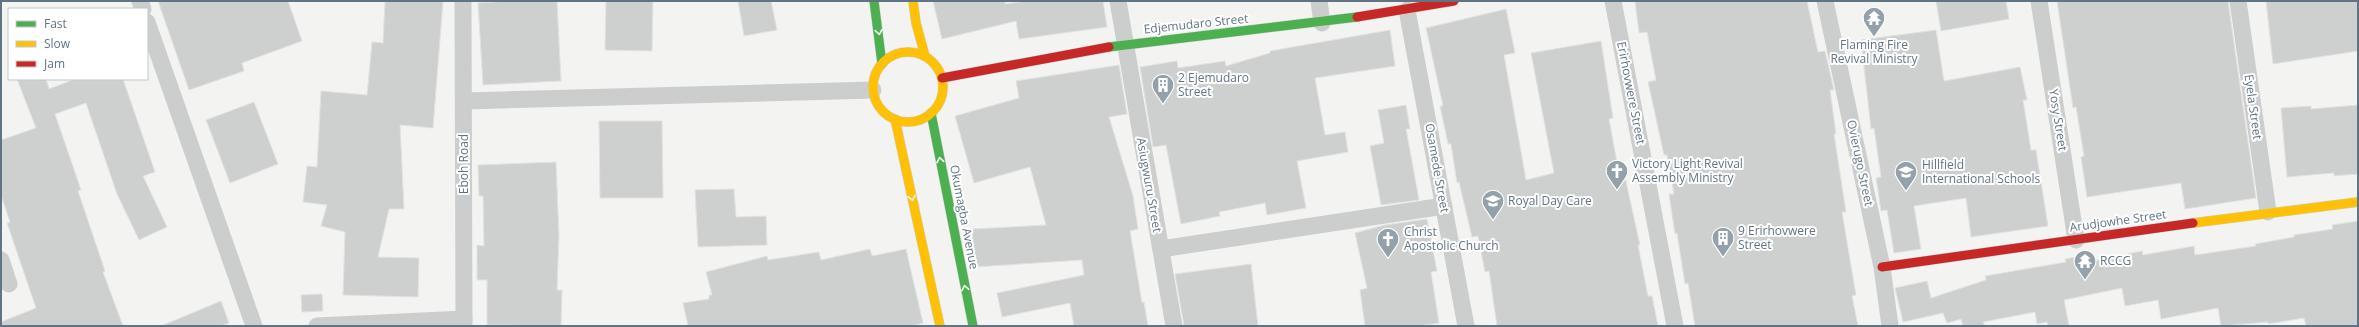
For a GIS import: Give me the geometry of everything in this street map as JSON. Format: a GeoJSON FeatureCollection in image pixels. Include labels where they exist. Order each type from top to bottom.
{"type":"FeatureCollection","features":[{"type":"Feature","properties":{"kind":"street","name":"Eboh Road"},"geometry":{"type":"LineString","coordinates":[[463,1],[464,323]]}},
{"type":"Feature","properties":{"kind":"street"},"geometry":{"type":"LineString","coordinates":[[874,1],[882,64]]}},
{"type":"Feature","properties":{"kind":"street"},"geometry":{"type":"LineString","coordinates":[[913,1],[925,56]]}},
{"type":"Feature","properties":{"kind":"street","name":"Asiugwuru Street"},"geometry":{"type":"LineString","coordinates":[[1118,1],[1174,326]]}},
{"type":"Feature","properties":{"kind":"street"},"geometry":{"type":"LineString","coordinates":[[1319,1],[1322,22]]}},
{"type":"Feature","properties":{"kind":"street","name":"Edjemudaro Street"},"geometry":{"type":"LineString","coordinates":[[942,78],[1125,44],[1322,22],[1408,10],[1454,1]]}},
{"type":"Feature","properties":{"kind":"street","name":"Erirhovwere Street"},"geometry":{"type":"LineString","coordinates":[[1613,1],[1674,326]]}},
{"type":"Feature","properties":{"kind":"street","name":"Ovierugo Street"},"geometry":{"type":"LineString","coordinates":[[1825,1],[1882,267],[1890,326]]}},
{"type":"Feature","properties":{"kind":"street","name":"Yosy Street"},"geometry":{"type":"LineString","coordinates":[[2039,1],[2076,240]]}},
{"type":"Feature","properties":{"kind":"street","name":"Eyela Street"},"geometry":{"type":"LineString","coordinates":[[2238,1],[2268,212]]}},
{"type":"Feature","properties":{"kind":"street","name":"Osamede Street"},"geometry":{"type":"LineString","coordinates":[[1408,10],[1466,326]]}},
{"type":"Feature","properties":{"kind":"street"},"geometry":{"type":"LineString","coordinates":[[148,25],[254,326]]}},
{"type":"Feature","properties":{"kind":"street"},"geometry":{"type":"LineString","coordinates":[[910,52],[925,56],[933,62],[942,78],[941,97],[931,113],[914,121],[895,119],[881,108],[874,90],[874,80],[882,64],[894,54],[910,52]]}},
{"type":"Feature","properties":{"kind":"street"},"geometry":{"type":"LineString","coordinates":[[464,101],[874,90]]}},
{"type":"Feature","properties":{"kind":"street","name":"Okumagba Avenue"},"geometry":{"type":"LineString","coordinates":[[931,113],[973,326]]}},
{"type":"Feature","properties":{"kind":"street"},"geometry":{"type":"LineString","coordinates":[[895,119],[940,326]]}},
{"type":"Feature","properties":{"kind":"street","name":"Arudjowhe Street"},"geometry":{"type":"LineString","coordinates":[[1882,267],[2268,212],[2358,202]]}},
{"type":"Feature","properties":{"kind":"street"},"geometry":{"type":"LineString","coordinates":[[1160,249],[1444,206]]}},
{"type":"Feature","properties":{"kind":"street"},"geometry":{"type":"LineString","coordinates":[[1,260],[9,284]]}},
{"type":"Feature","properties":{"kind":"street"},"geometry":{"type":"LineString","coordinates":[[317,326],[464,323]]}},
{"type":"Feature","properties":{"kind":"building"},"geometry":{"type":"Polygon","coordinates":[[[158,1],[288,1],[302,41],[242,63],[244,71],[189,90],[158,1]]]}},
{"type":"Feature","properties":{"kind":"building"},"geometry":{"type":"Polygon","coordinates":[[[385,1],[443,1],[433,128],[400,125],[404,209],[389,209],[378,257],[419,258],[418,297],[343,295],[345,232],[321,226],[327,205],[303,202],[307,166],[317,167],[321,91],[367,95],[372,42],[383,43],[385,1]]]}},
{"type":"Feature","properties":{"kind":"building"},"geometry":{"type":"Polygon","coordinates":[[[508,1],[557,1],[561,81],[483,85],[478,3],[508,1]]]}},
{"type":"Feature","properties":{"kind":"building"},"geometry":{"type":"Polygon","coordinates":[[[606,1],[653,1],[652,51],[605,50],[606,1]]]}},
{"type":"Feature","properties":{"kind":"building"},"geometry":{"type":"Polygon","coordinates":[[[738,1],[771,1],[777,30],[744,36],[738,1]]]}},
{"type":"Feature","properties":{"kind":"building"},"geometry":{"type":"Polygon","coordinates":[[[933,1],[1005,1],[1005,4],[1028,1],[1103,1],[1107,27],[1019,39],[1016,21],[942,39],[933,1]]]}},
{"type":"Feature","properties":{"kind":"building"},"geometry":{"type":"Polygon","coordinates":[[[1635,1],[1807,1],[1818,52],[1825,51],[1834,90],[1830,90],[1836,134],[1834,134],[1846,212],[1842,212],[1856,295],[1852,296],[1858,326],[1695,326],[1688,283],[1685,284],[1677,233],[1675,234],[1669,194],[1674,194],[1667,155],[1664,155],[1648,82],[1656,80],[1647,32],[1639,33],[1635,1]]]}},
{"type":"Feature","properties":{"kind":"building"},"geometry":{"type":"Polygon","coordinates":[[[1936,1],[2006,1],[2009,19],[1941,31],[1936,1]]]}},
{"type":"Feature","properties":{"kind":"building"},"geometry":{"type":"Polygon","coordinates":[[[2057,1],[2228,1],[2256,198],[2185,209],[2181,183],[2087,197],[2081,157],[2084,156],[2076,107],[2073,108],[2057,1]]]}},
{"type":"Feature","properties":{"kind":"building"},"geometry":{"type":"Polygon","coordinates":[[[2266,1],[2358,1],[2358,51],[2273,64],[2266,1]]]}},
{"type":"Feature","properties":{"kind":"building"},"geometry":{"type":"Polygon","coordinates":[[[1506,9],[1515,53],[1504,55],[1526,180],[1554,173],[1531,53],[1601,41],[1613,118],[1609,119],[1618,168],[1623,168],[1640,245],[1638,245],[1648,296],[1652,296],[1658,326],[1497,326],[1489,271],[1485,272],[1478,236],[1472,237],[1459,182],[1457,183],[1451,144],[1448,144],[1440,106],[1443,106],[1426,28],[1506,9]]]}},
{"type":"Feature","properties":{"kind":"building"},"geometry":{"type":"Polygon","coordinates":[[[1390,30],[1395,66],[1315,78],[1325,135],[1345,132],[1348,152],[1297,161],[1306,208],[1267,215],[1265,203],[1219,212],[1220,216],[1181,224],[1166,145],[1153,147],[1140,67],[1177,61],[1178,68],[1225,61],[1226,66],[1270,53],[1270,51],[1390,30]]]}},
{"type":"Feature","properties":{"kind":"building"},"geometry":{"type":"Polygon","coordinates":[[[1936,30],[1944,81],[2020,67],[2027,100],[2023,100],[2031,150],[2036,150],[2048,226],[1971,237],[1966,198],[1914,206],[1921,249],[1894,253],[1887,210],[1881,211],[1876,178],[1881,177],[1874,128],[1871,129],[1861,40],[1936,30]]]}},
{"type":"Feature","properties":{"kind":"building"},"geometry":{"type":"Polygon","coordinates":[[[1119,65],[1127,114],[1109,117],[1133,196],[1138,229],[1130,231],[1142,303],[1144,302],[1148,326],[1074,326],[1070,303],[1002,317],[997,293],[1084,275],[1082,260],[975,267],[972,229],[1046,225],[1030,167],[974,183],[955,116],[1019,98],[1016,81],[1119,65]]]}},
{"type":"Feature","properties":{"kind":"building"},"geometry":{"type":"Polygon","coordinates":[[[17,80],[46,80],[49,89],[72,80],[123,80],[155,172],[143,176],[167,227],[139,240],[117,194],[86,103],[55,114],[81,190],[78,191],[105,271],[103,272],[123,326],[1,326],[1,322],[36,308],[7,223],[10,222],[1,195],[1,140],[36,128],[17,80]]]}},
{"type":"Feature","properties":{"kind":"building"},"geometry":{"type":"Polygon","coordinates":[[[254,102],[278,164],[230,183],[206,120],[254,102]]]}},
{"type":"Feature","properties":{"kind":"building"},"geometry":{"type":"Polygon","coordinates":[[[1406,105],[1410,129],[1406,129],[1419,200],[1381,205],[1370,146],[1384,143],[1378,110],[1406,105]]]}},
{"type":"Feature","properties":{"kind":"building"},"geometry":{"type":"Polygon","coordinates":[[[2358,105],[2358,174],[2334,176],[2334,173],[2287,177],[2281,108],[2311,106],[2311,109],[2358,105]]]}},
{"type":"Feature","properties":{"kind":"building"},"geometry":{"type":"Polygon","coordinates":[[[599,121],[662,121],[663,198],[600,198],[599,121]]]}},
{"type":"Feature","properties":{"kind":"building"},"geometry":{"type":"Polygon","coordinates":[[[556,162],[559,236],[557,290],[562,290],[561,326],[487,325],[487,280],[477,280],[477,245],[484,246],[483,196],[479,196],[478,165],[556,162]]]}},
{"type":"Feature","properties":{"kind":"building"},"geometry":{"type":"Polygon","coordinates":[[[734,189],[736,217],[766,216],[767,245],[698,247],[695,190],[734,189]]]}},
{"type":"Feature","properties":{"kind":"building"},"geometry":{"type":"Polygon","coordinates":[[[1427,219],[1437,271],[1431,272],[1439,323],[1420,326],[1365,326],[1360,290],[1367,288],[1355,233],[1385,225],[1427,219]]]}},
{"type":"Feature","properties":{"kind":"building"},"geometry":{"type":"Polygon","coordinates":[[[2358,221],[2358,326],[2306,326],[2304,318],[2268,324],[2268,322],[2221,326],[2218,308],[2161,319],[2158,300],[2125,306],[2122,288],[2064,300],[2069,326],[2048,326],[2047,322],[2037,324],[2035,312],[1983,322],[1985,326],[1963,326],[1961,319],[1947,323],[1943,313],[1903,322],[1895,288],[1927,281],[1931,298],[1986,280],[1985,276],[2066,262],[2065,259],[2091,254],[2093,261],[2142,251],[2143,255],[2194,246],[2195,255],[2256,246],[2255,244],[2294,237],[2294,235],[2333,229],[2332,225],[2358,221]]]}},
{"type":"Feature","properties":{"kind":"building"},"geometry":{"type":"Polygon","coordinates":[[[870,249],[872,256],[906,249],[923,323],[912,326],[688,326],[683,303],[709,299],[709,295],[712,295],[706,272],[767,256],[768,260],[819,252],[821,260],[870,249]]]}},
{"type":"Feature","properties":{"kind":"building"},"geometry":{"type":"Polygon","coordinates":[[[1251,264],[1258,326],[1184,326],[1175,274],[1251,264]]]}},
{"type":"Feature","properties":{"kind":"building"},"geometry":{"type":"Polygon","coordinates":[[[322,294],[323,311],[302,312],[301,295],[322,294]]]}},
{"type":"Feature","properties":{"kind":"building"},"geometry":{"type":"Polygon","coordinates":[[[221,301],[229,323],[221,326],[161,326],[221,301]]]}},
{"type":"Feature","properties":{"kind":"traffic: fast"},"geometry":{"type":"LineString","coordinates":[[874,1],[882,64]]}},
{"type":"Feature","properties":{"kind":"traffic: fast"},"geometry":{"type":"LineString","coordinates":[[1109,47],[1357,17]]}},
{"type":"Feature","properties":{"kind":"traffic: fast"},"geometry":{"type":"LineString","coordinates":[[931,113],[973,326]]}},
{"type":"Feature","properties":{"kind":"traffic: slow"},"geometry":{"type":"LineString","coordinates":[[913,1],[916,23],[925,56]]}},
{"type":"Feature","properties":{"kind":"traffic: slow"},"geometry":{"type":"LineString","coordinates":[[908,52],[921,55],[933,62],[940,74],[943,87],[940,100],[933,112],[921,119],[908,122],[895,119],[883,112],[876,100],[873,87],[876,74],[883,62],[895,55],[908,52]]}},
{"type":"Feature","properties":{"kind":"traffic: slow"},"geometry":{"type":"LineString","coordinates":[[895,119],[940,326]]}},
{"type":"Feature","properties":{"kind":"traffic: slow"},"geometry":{"type":"LineString","coordinates":[[2193,223],[2358,202]]}},
{"type":"Feature","properties":{"kind":"traffic: jam"},"geometry":{"type":"LineString","coordinates":[[1357,17],[1454,1]]}},
{"type":"Feature","properties":{"kind":"traffic: jam"},"geometry":{"type":"LineString","coordinates":[[942,78],[1109,47]]}},
{"type":"Feature","properties":{"kind":"traffic: jam"},"geometry":{"type":"LineString","coordinates":[[1882,267],[2193,223]]}},
{"type":"Feature","properties":{"kind":"place","name":"Flaming Fire Revival Ministry"},"geometry":{"type":"Point","coordinates":[1874,38]}},
{"type":"Feature","properties":{"kind":"place","name":"2 Ejemudaro Street"},"geometry":{"type":"Point","coordinates":[1163,104]}},
{"type":"Feature","properties":{"kind":"place","name":"Victory Light Revival Assembly Ministry"},"geometry":{"type":"Point","coordinates":[1617,190]}},
{"type":"Feature","properties":{"kind":"place","name":"Hillfield International Schools"},"geometry":{"type":"Point","coordinates":[1906,192]}},
{"type":"Feature","properties":{"kind":"place","name":"Royal Day Care"},"geometry":{"type":"Point","coordinates":[1493,220]}},
{"type":"Feature","properties":{"kind":"place","name":"Christ Apostolic Church"},"geometry":{"type":"Point","coordinates":[1388,258]}},
{"type":"Feature","properties":{"kind":"place","name":"9 Erirhovwere Street"},"geometry":{"type":"Point","coordinates":[1723,258]}},
{"type":"Feature","properties":{"kind":"place","name":"RCCG"},"geometry":{"type":"Point","coordinates":[2085,280]}}]}
